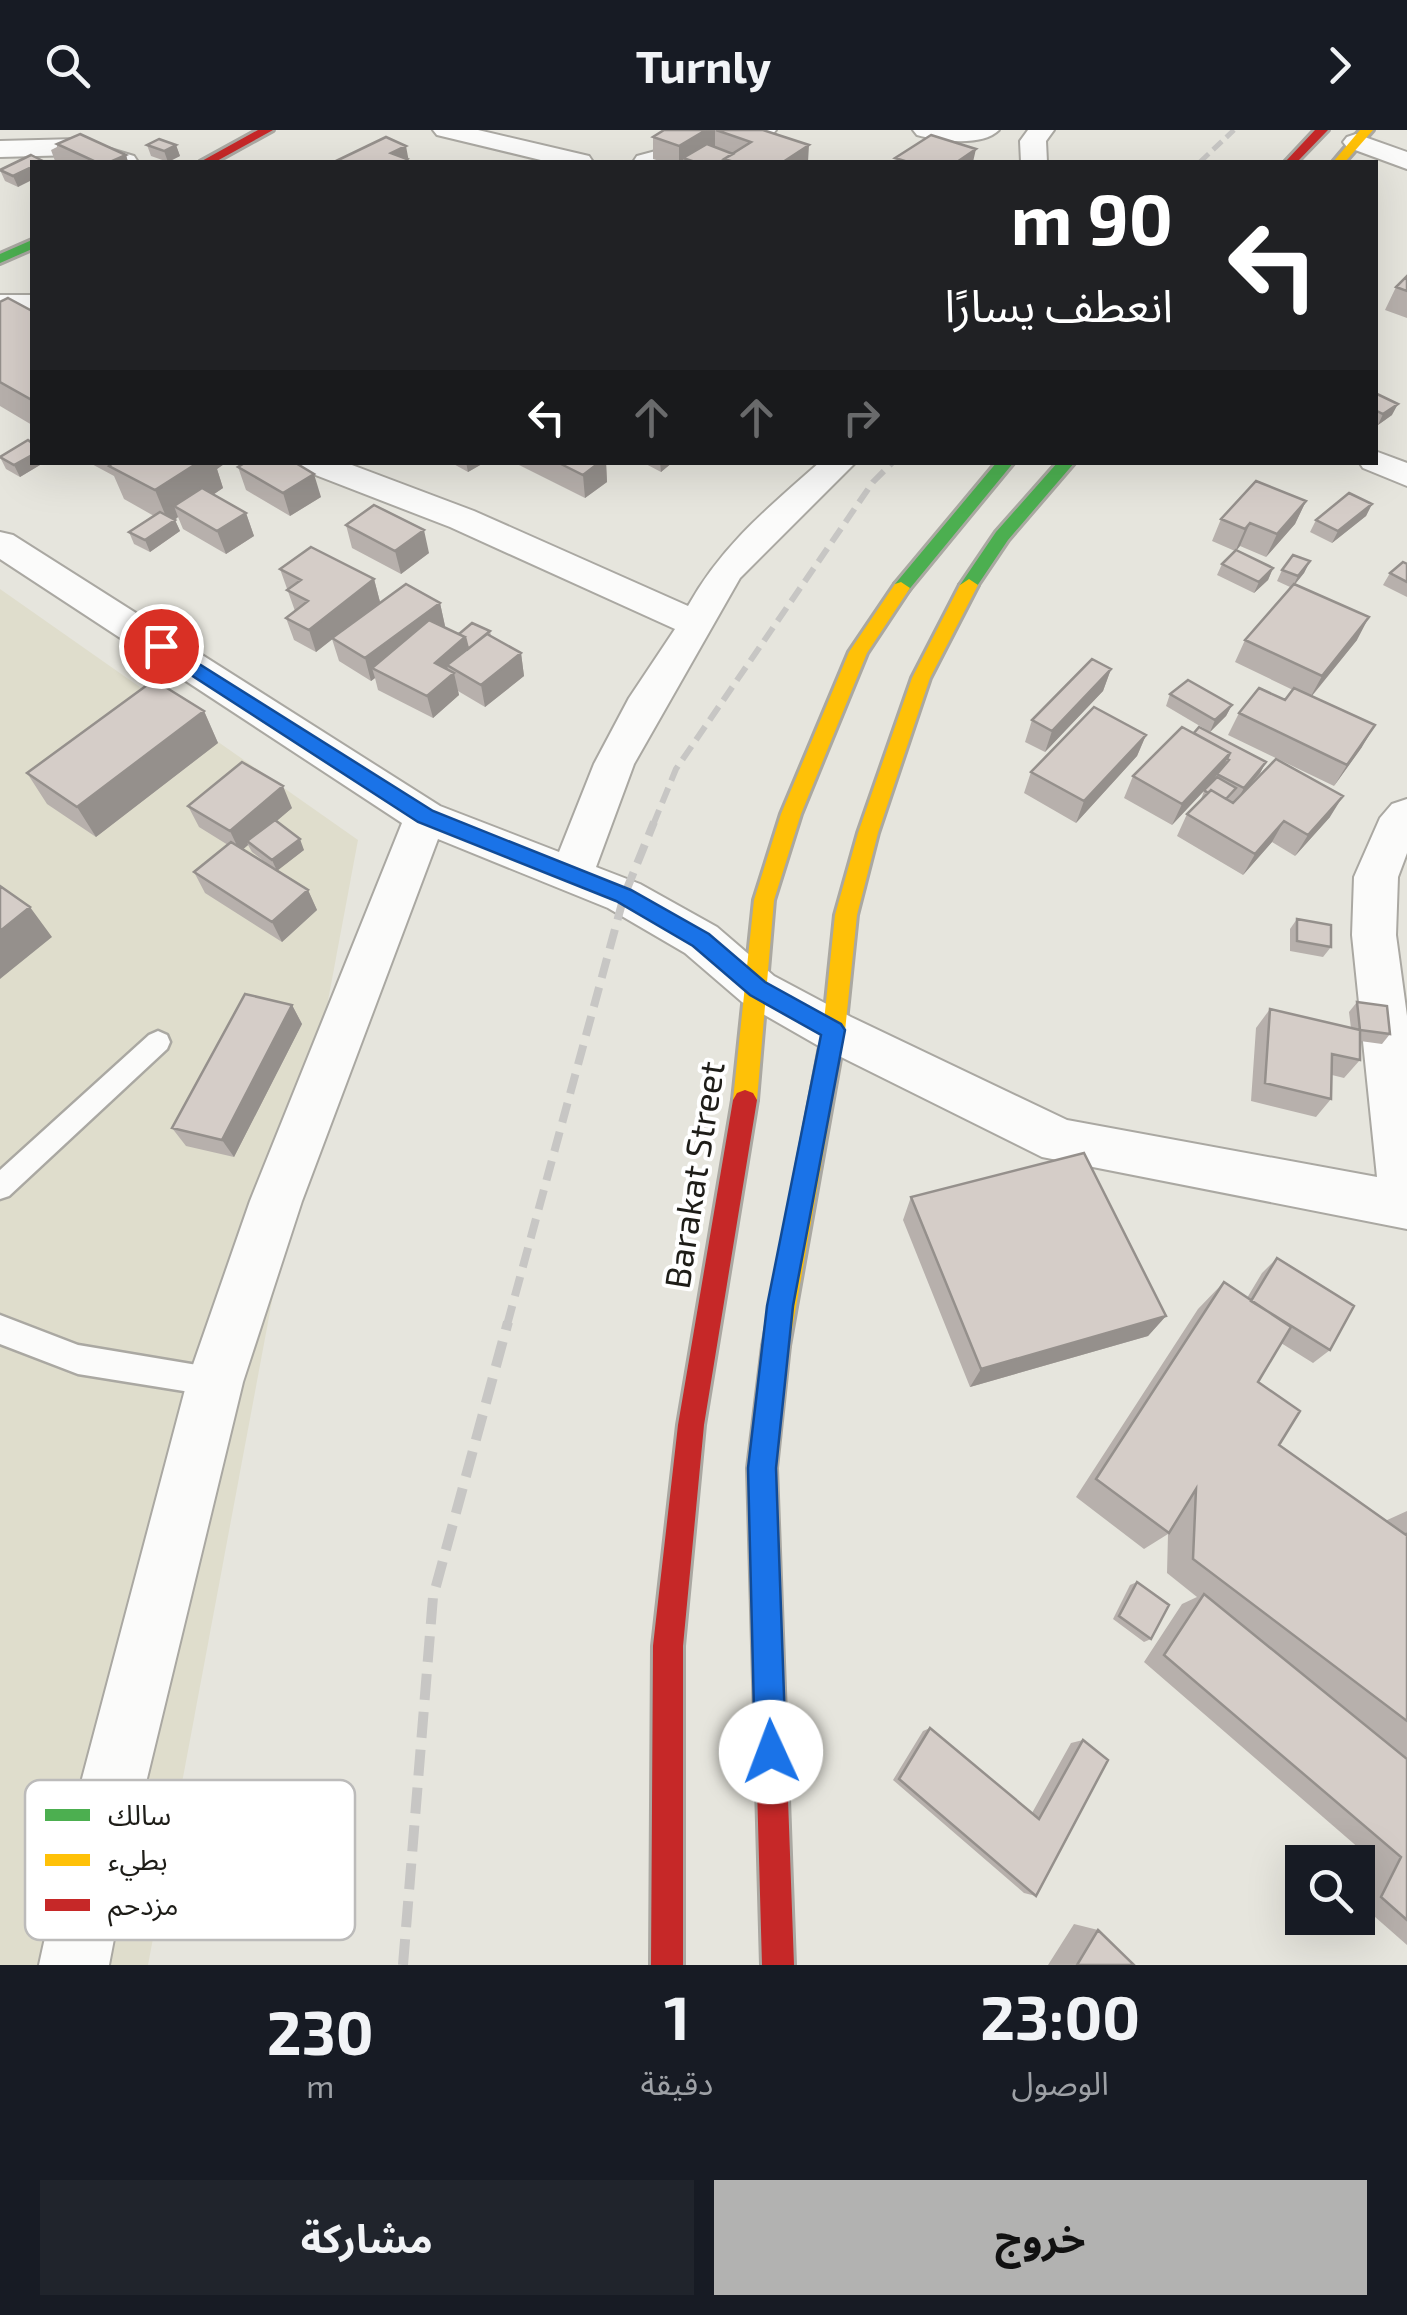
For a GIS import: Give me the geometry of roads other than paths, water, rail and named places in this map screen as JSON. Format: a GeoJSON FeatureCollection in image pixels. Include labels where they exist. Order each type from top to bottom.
{"type":"FeatureCollection","features":[{"type":"Feature","properties":{"kind":"main road"},"geometry":{"type":"LineString","coordinates":[[210,160],[267,130]]}},
{"type":"Feature","properties":{"kind":"main road"},"geometry":{"type":"LineString","coordinates":[[1293,160],[1322,130]]}},
{"type":"Feature","properties":{"kind":"main road"},"geometry":{"type":"LineString","coordinates":[[0,258],[30,245]]}},
{"type":"Feature","properties":{"kind":"main road","name":"Barakat Street"},"geometry":{"type":"LineString","coordinates":[[667,1965],[668,1646],[691,1424],[747,1088],[764,900],[791,814],[858,652],[900,590],[1004,465]]}},
{"type":"Feature","properties":{"kind":"main road"},"geometry":{"type":"LineString","coordinates":[[778,1965],[762,1468],[780,1306],[834,1030],[846,914],[868,833],[921,678],[968,586],[1002,536],[1063,465]]}},
{"type":"Feature","properties":{"kind":"street"},"geometry":{"type":"LineString","coordinates":[[446,130],[572,160]]}},
{"type":"Feature","properties":{"kind":"street"},"geometry":{"type":"LineString","coordinates":[[653,160],[763,130]]}},
{"type":"Feature","properties":{"kind":"street"},"geometry":{"type":"LineString","coordinates":[[926,130],[986,130]]}},
{"type":"Feature","properties":{"kind":"street"},"geometry":{"type":"LineString","coordinates":[[1034,160],[1033,141],[1042,130]]}},
{"type":"Feature","properties":{"kind":"street"},"geometry":{"type":"LineString","coordinates":[[1354,145],[1407,161]]}},
{"type":"Feature","properties":{"kind":"street"},"geometry":{"type":"LineString","coordinates":[[0,149],[77,147],[119,160]]}},
{"type":"Feature","properties":{"kind":"street"},"geometry":{"type":"LineString","coordinates":[[0,304],[30,304]]}},
{"type":"Feature","properties":{"kind":"street"},"geometry":{"type":"LineString","coordinates":[[1378,462],[1407,476]]}},
{"type":"Feature","properties":{"kind":"street"},"geometry":{"type":"LineString","coordinates":[[320,465],[462,518],[697,624]]}},
{"type":"Feature","properties":{"kind":"street"},"geometry":{"type":"LineString","coordinates":[[572,873],[636,722],[737,557],[830,465]]}},
{"type":"Feature","properties":{"kind":"street"},"geometry":{"type":"LineString","coordinates":[[0,543],[426,817],[624,896],[701,940],[758,989],[1060,1141],[1407,1206],[1374,935],[1376,878],[1395,829],[1407,814]]}},
{"type":"Feature","properties":{"kind":"street"},"geometry":{"type":"LineString","coordinates":[[113,1780],[216,1382],[276,1201],[426,817]]}},
{"type":"Feature","properties":{"kind":"street"},"geometry":{"type":"LineString","coordinates":[[74,1965],[79,1940]]}},
{"type":"Feature","properties":{"kind":"lane"},"geometry":{"type":"LineString","coordinates":[[0,1187],[158,1042]]}},
{"type":"Feature","properties":{"kind":"lane"},"geometry":{"type":"LineString","coordinates":[[0,1329],[24,1342],[100,1366],[216,1382]]}},
{"type":"Feature","properties":{"kind":"railway"},"geometry":{"type":"LineString","coordinates":[[1202,160],[1234,130]]}},
{"type":"Feature","properties":{"kind":"railway"},"geometry":{"type":"LineString","coordinates":[[653,825],[676,769],[873,482],[890,465]]}},
{"type":"Feature","properties":{"kind":"railway"},"geometry":{"type":"LineString","coordinates":[[507,1325],[624,896],[654,822]]}},
{"type":"Feature","properties":{"kind":"railway"},"geometry":{"type":"LineString","coordinates":[[403,1965],[433,1597],[508,1322]]}}]}
